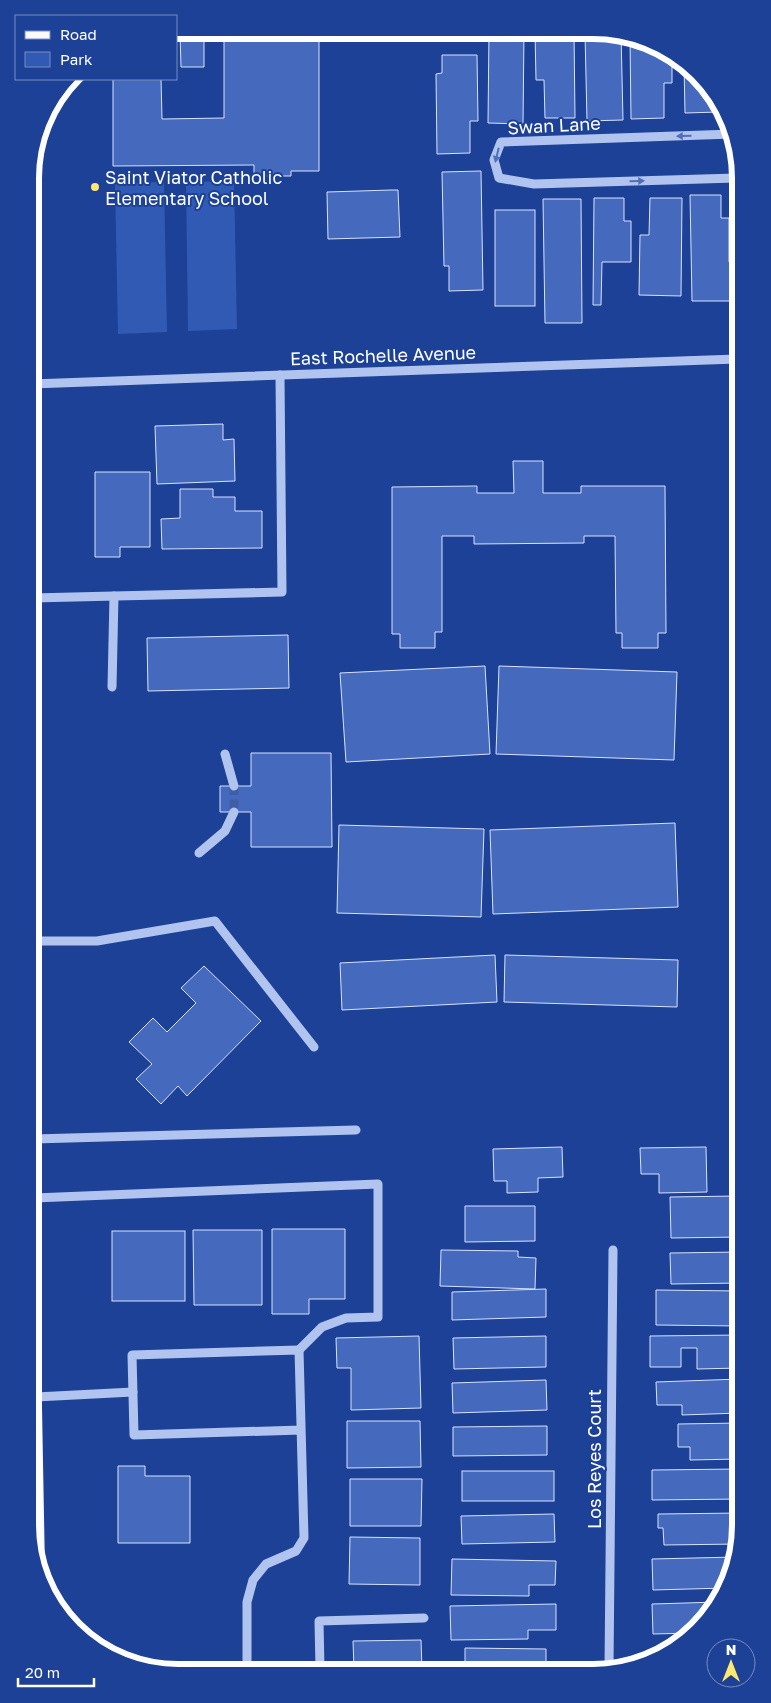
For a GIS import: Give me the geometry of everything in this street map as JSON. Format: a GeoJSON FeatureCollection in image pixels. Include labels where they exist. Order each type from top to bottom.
{"type":"FeatureCollection","features":[{"type":"Feature","properties":{"kind":"street","name":"Swan Lane"},"geometry":{"type":"LineString","coordinates":[[725,134],[500,142],[494,160],[499,178],[534,184],[732,178]]}},
{"type":"Feature","properties":{"kind":"street","name":"East Rochelle Avenue"},"geometry":{"type":"LineString","coordinates":[[39,384],[732,359]]}},
{"type":"Feature","properties":{"kind":"street"},"geometry":{"type":"LineString","coordinates":[[39,598],[282,592],[280,375]]}},
{"type":"Feature","properties":{"kind":"street"},"geometry":{"type":"LineString","coordinates":[[112,688],[114,596]]}},
{"type":"Feature","properties":{"kind":"street"},"geometry":{"type":"LineString","coordinates":[[225,754],[234,786]]}},
{"type":"Feature","properties":{"kind":"street"},"geometry":{"type":"LineString","coordinates":[[199,853],[225,831],[234,812]]}},
{"type":"Feature","properties":{"kind":"street"},"geometry":{"type":"LineString","coordinates":[[39,941],[97,941],[215,921],[314,1047]]}},
{"type":"Feature","properties":{"kind":"street"},"geometry":{"type":"LineString","coordinates":[[39,1140],[356,1130]]}},
{"type":"Feature","properties":{"kind":"street"},"geometry":{"type":"LineString","coordinates":[[39,1198],[378,1184],[378,1317],[346,1318],[322,1327],[298,1350],[132,1355],[134,1435],[301,1430]]}},
{"type":"Feature","properties":{"kind":"street","name":"Los Reyes Court"},"geometry":{"type":"LineString","coordinates":[[609,1663],[612,1250]]}},
{"type":"Feature","properties":{"kind":"street"},"geometry":{"type":"LineString","coordinates":[[247,1664],[247,1602],[252,1580],[266,1564],[296,1551],[304,1538],[298,1350]]}},
{"type":"Feature","properties":{"kind":"street"},"geometry":{"type":"LineString","coordinates":[[39,1396],[133,1392]]}},
{"type":"Feature","properties":{"kind":"street"},"geometry":{"type":"LineString","coordinates":[[320,1664],[319,1621],[424,1618]]}},
{"type":"Feature","properties":{"kind":"green space"},"geometry":{"type":"Polygon","coordinates":[[[234,181],[237,329],[188,331],[186,182],[234,181]]]}},
{"type":"Feature","properties":{"kind":"green space"},"geometry":{"type":"Polygon","coordinates":[[[164,182],[167,332],[118,334],[115,183],[164,182]]]}},
{"type":"Feature","properties":{"kind":"building"},"geometry":{"type":"Polygon","coordinates":[[[180,39],[204,39],[204,67],[181,67],[180,39]]]}},
{"type":"Feature","properties":{"kind":"building"},"geometry":{"type":"Polygon","coordinates":[[[224,39],[319,39],[319,171],[291,171],[291,176],[254,176],[254,165],[113,166],[113,80],[161,80],[162,119],[224,118],[224,39]]]}},
{"type":"Feature","properties":{"kind":"building"},"geometry":{"type":"Polygon","coordinates":[[[489,39],[524,39],[523,124],[488,123],[489,39]]]}},
{"type":"Feature","properties":{"kind":"building"},"geometry":{"type":"Polygon","coordinates":[[[535,39],[574,39],[575,118],[545,118],[544,80],[536,80],[535,39]]]}},
{"type":"Feature","properties":{"kind":"building"},"geometry":{"type":"Polygon","coordinates":[[[585,39],[621,41],[623,120],[587,121],[585,39]]]}},
{"type":"Feature","properties":{"kind":"building"},"geometry":{"type":"Polygon","coordinates":[[[630,44],[655,53],[672,63],[672,83],[664,83],[664,118],[631,119],[630,44]]]}},
{"type":"Feature","properties":{"kind":"building"},"geometry":{"type":"Polygon","coordinates":[[[442,55],[477,55],[478,121],[470,121],[470,153],[437,154],[436,74],[442,73],[442,55]]]}},
{"type":"Feature","properties":{"kind":"building"},"geometry":{"type":"Polygon","coordinates":[[[684,72],[704,93],[716,112],[685,113],[684,72]]]}},
{"type":"Feature","properties":{"kind":"building"},"geometry":{"type":"Polygon","coordinates":[[[481,171],[483,290],[449,291],[449,266],[444,266],[442,172],[481,171]]]}},
{"type":"Feature","properties":{"kind":"building"},"geometry":{"type":"Polygon","coordinates":[[[398,190],[400,237],[328,239],[327,192],[398,190]]]}},
{"type":"Feature","properties":{"kind":"building"},"geometry":{"type":"Polygon","coordinates":[[[690,195],[721,195],[721,218],[729,218],[729,262],[732,262],[732,301],[692,301],[690,195]]]}},
{"type":"Feature","properties":{"kind":"building"},"geometry":{"type":"Polygon","coordinates":[[[594,198],[624,198],[624,221],[631,221],[631,262],[602,262],[601,305],[593,305],[594,198]]]}},
{"type":"Feature","properties":{"kind":"building"},"geometry":{"type":"Polygon","coordinates":[[[650,198],[682,198],[681,296],[639,295],[640,235],[649,235],[650,198]]]}},
{"type":"Feature","properties":{"kind":"building"},"geometry":{"type":"Polygon","coordinates":[[[543,199],[581,199],[582,323],[545,323],[543,199]]]}},
{"type":"Feature","properties":{"kind":"building"},"geometry":{"type":"Polygon","coordinates":[[[495,210],[535,210],[535,306],[495,306],[495,210]]]}},
{"type":"Feature","properties":{"kind":"building"},"geometry":{"type":"Polygon","coordinates":[[[223,424],[223,440],[234,439],[235,481],[157,484],[155,426],[223,424]]]}},
{"type":"Feature","properties":{"kind":"building"},"geometry":{"type":"Polygon","coordinates":[[[513,461],[543,461],[543,493],[581,493],[581,486],[665,486],[666,633],[658,633],[658,648],[622,648],[622,633],[616,633],[615,536],[584,536],[584,543],[474,544],[474,536],[442,536],[442,632],[435,632],[435,648],[400,648],[400,634],[392,634],[392,487],[477,486],[477,493],[514,493],[513,461]]]}},
{"type":"Feature","properties":{"kind":"building"},"geometry":{"type":"Polygon","coordinates":[[[95,472],[150,472],[150,547],[120,547],[120,557],[95,557],[95,472]]]}},
{"type":"Feature","properties":{"kind":"building"},"geometry":{"type":"Polygon","coordinates":[[[180,489],[213,489],[213,497],[235,497],[235,511],[262,511],[262,548],[162,549],[161,519],[180,518],[180,489]]]}},
{"type":"Feature","properties":{"kind":"building"},"geometry":{"type":"Polygon","coordinates":[[[288,635],[289,688],[148,691],[147,638],[288,635]]]}},
{"type":"Feature","properties":{"kind":"building"},"geometry":{"type":"Polygon","coordinates":[[[485,666],[490,754],[346,762],[340,673],[485,666]]]}},
{"type":"Feature","properties":{"kind":"building"},"geometry":{"type":"Polygon","coordinates":[[[499,666],[677,672],[674,760],[496,754],[499,666]]]}},
{"type":"Feature","properties":{"kind":"building"},"geometry":{"type":"Polygon","coordinates":[[[251,753],[331,753],[332,847],[251,847],[251,812],[220,812],[220,786],[251,786],[251,753]]]}},
{"type":"Feature","properties":{"kind":"building"},"geometry":{"type":"Polygon","coordinates":[[[675,823],[678,907],[493,914],[490,830],[675,823]]]}},
{"type":"Feature","properties":{"kind":"building"},"geometry":{"type":"Polygon","coordinates":[[[339,825],[484,829],[481,917],[337,913],[339,825]]]}},
{"type":"Feature","properties":{"kind":"building"},"geometry":{"type":"Polygon","coordinates":[[[495,955],[497,1002],[342,1010],[340,963],[495,955]]]}},
{"type":"Feature","properties":{"kind":"building"},"geometry":{"type":"Polygon","coordinates":[[[505,955],[678,960],[677,1007],[504,1002],[505,955]]]}},
{"type":"Feature","properties":{"kind":"building"},"geometry":{"type":"Polygon","coordinates":[[[204,966],[261,1021],[187,1096],[178,1086],[161,1104],[136,1079],[152,1064],[129,1042],[153,1018],[167,1032],[196,1003],[181,988],[204,966]]]}},
{"type":"Feature","properties":{"kind":"building"},"geometry":{"type":"Polygon","coordinates":[[[562,1147],[563,1177],[538,1178],[538,1192],[507,1193],[507,1181],[494,1181],[493,1149],[562,1147]]]}},
{"type":"Feature","properties":{"kind":"building"},"geometry":{"type":"Polygon","coordinates":[[[706,1147],[707,1192],[659,1193],[659,1174],[641,1174],[640,1148],[706,1147]]]}},
{"type":"Feature","properties":{"kind":"building"},"geometry":{"type":"Polygon","coordinates":[[[732,1196],[732,1237],[671,1238],[670,1197],[732,1196]]]}},
{"type":"Feature","properties":{"kind":"building"},"geometry":{"type":"Polygon","coordinates":[[[465,1206],[535,1206],[535,1241],[465,1242],[465,1206]]]}},
{"type":"Feature","properties":{"kind":"building"},"geometry":{"type":"Polygon","coordinates":[[[272,1229],[345,1229],[345,1299],[309,1299],[309,1314],[272,1314],[272,1229]]]}},
{"type":"Feature","properties":{"kind":"building"},"geometry":{"type":"Polygon","coordinates":[[[193,1230],[262,1230],[262,1305],[194,1305],[193,1230]]]}},
{"type":"Feature","properties":{"kind":"building"},"geometry":{"type":"Polygon","coordinates":[[[112,1231],[185,1231],[185,1301],[112,1301],[112,1231]]]}},
{"type":"Feature","properties":{"kind":"building"},"geometry":{"type":"Polygon","coordinates":[[[441,1250],[518,1251],[518,1257],[536,1258],[535,1289],[440,1286],[441,1250]]]}},
{"type":"Feature","properties":{"kind":"building"},"geometry":{"type":"Polygon","coordinates":[[[732,1252],[732,1283],[671,1284],[670,1253],[732,1252]]]}},
{"type":"Feature","properties":{"kind":"building"},"geometry":{"type":"Polygon","coordinates":[[[546,1289],[546,1317],[452,1320],[452,1292],[546,1289]]]}},
{"type":"Feature","properties":{"kind":"building"},"geometry":{"type":"Polygon","coordinates":[[[656,1290],[732,1291],[732,1326],[656,1325],[656,1290]]]}},
{"type":"Feature","properties":{"kind":"building"},"geometry":{"type":"Polygon","coordinates":[[[732,1335],[732,1368],[697,1369],[697,1348],[681,1348],[681,1367],[650,1367],[650,1336],[732,1335]]]}},
{"type":"Feature","properties":{"kind":"building"},"geometry":{"type":"Polygon","coordinates":[[[419,1336],[421,1408],[351,1410],[351,1368],[337,1368],[336,1338],[419,1336]]]}},
{"type":"Feature","properties":{"kind":"building"},"geometry":{"type":"Polygon","coordinates":[[[546,1336],[546,1367],[454,1369],[453,1338],[546,1336]]]}},
{"type":"Feature","properties":{"kind":"building"},"geometry":{"type":"Polygon","coordinates":[[[732,1379],[732,1413],[682,1415],[682,1405],[657,1405],[656,1382],[732,1379]]]}},
{"type":"Feature","properties":{"kind":"building"},"geometry":{"type":"Polygon","coordinates":[[[546,1380],[547,1410],[453,1413],[452,1383],[546,1380]]]}},
{"type":"Feature","properties":{"kind":"building"},"geometry":{"type":"Polygon","coordinates":[[[347,1421],[420,1421],[421,1467],[347,1468],[347,1421]]]}},
{"type":"Feature","properties":{"kind":"building"},"geometry":{"type":"Polygon","coordinates":[[[732,1423],[732,1459],[690,1460],[690,1447],[678,1447],[678,1424],[732,1423]]]}},
{"type":"Feature","properties":{"kind":"building"},"geometry":{"type":"Polygon","coordinates":[[[547,1426],[547,1455],[453,1456],[453,1427],[547,1426]]]}},
{"type":"Feature","properties":{"kind":"building"},"geometry":{"type":"Polygon","coordinates":[[[118,1466],[145,1466],[145,1476],[190,1476],[190,1543],[118,1543],[118,1466]]]}},
{"type":"Feature","properties":{"kind":"building"},"geometry":{"type":"Polygon","coordinates":[[[732,1469],[732,1499],[652,1500],[652,1470],[732,1469]]]}},
{"type":"Feature","properties":{"kind":"building"},"geometry":{"type":"Polygon","coordinates":[[[462,1471],[554,1471],[554,1501],[462,1501],[462,1471]]]}},
{"type":"Feature","properties":{"kind":"building"},"geometry":{"type":"Polygon","coordinates":[[[350,1479],[422,1479],[421,1526],[350,1526],[350,1479]]]}},
{"type":"Feature","properties":{"kind":"building"},"geometry":{"type":"Polygon","coordinates":[[[732,1513],[731,1544],[664,1545],[663,1528],[658,1528],[658,1514],[732,1513]]]}},
{"type":"Feature","properties":{"kind":"building"},"geometry":{"type":"Polygon","coordinates":[[[554,1514],[555,1542],[462,1544],[461,1516],[554,1514]]]}},
{"type":"Feature","properties":{"kind":"building"},"geometry":{"type":"Polygon","coordinates":[[[350,1537],[420,1538],[420,1585],[349,1584],[350,1537]]]}},
{"type":"Feature","properties":{"kind":"building"},"geometry":{"type":"Polygon","coordinates":[[[729,1557],[717,1588],[653,1590],[652,1559],[729,1557]]]}},
{"type":"Feature","properties":{"kind":"building"},"geometry":{"type":"Polygon","coordinates":[[[452,1559],[556,1561],[555,1585],[529,1585],[529,1596],[451,1595],[452,1559]]]}},
{"type":"Feature","properties":{"kind":"building"},"geometry":{"type":"Polygon","coordinates":[[[709,1602],[692,1624],[681,1633],[653,1634],[652,1604],[709,1602]]]}},
{"type":"Feature","properties":{"kind":"building"},"geometry":{"type":"Polygon","coordinates":[[[556,1604],[556,1630],[528,1630],[528,1639],[451,1640],[450,1606],[556,1604]]]}},
{"type":"Feature","properties":{"kind":"building"},"geometry":{"type":"Polygon","coordinates":[[[421,1640],[422,1664],[354,1664],[353,1641],[421,1640]]]}},
{"type":"Feature","properties":{"kind":"building"},"geometry":{"type":"Polygon","coordinates":[[[465,1648],[546,1649],[546,1664],[465,1664],[465,1648]]]}},
{"type":"Feature","properties":{"kind":"tunnel"},"geometry":{"type":"LineString","coordinates":[[234,786],[234,812]]}},
{"type":"Feature","properties":{"kind":"place","name":"Saint Viator Catholic Elementary School"},"geometry":{"type":"Point","coordinates":[95,187]}}]}
